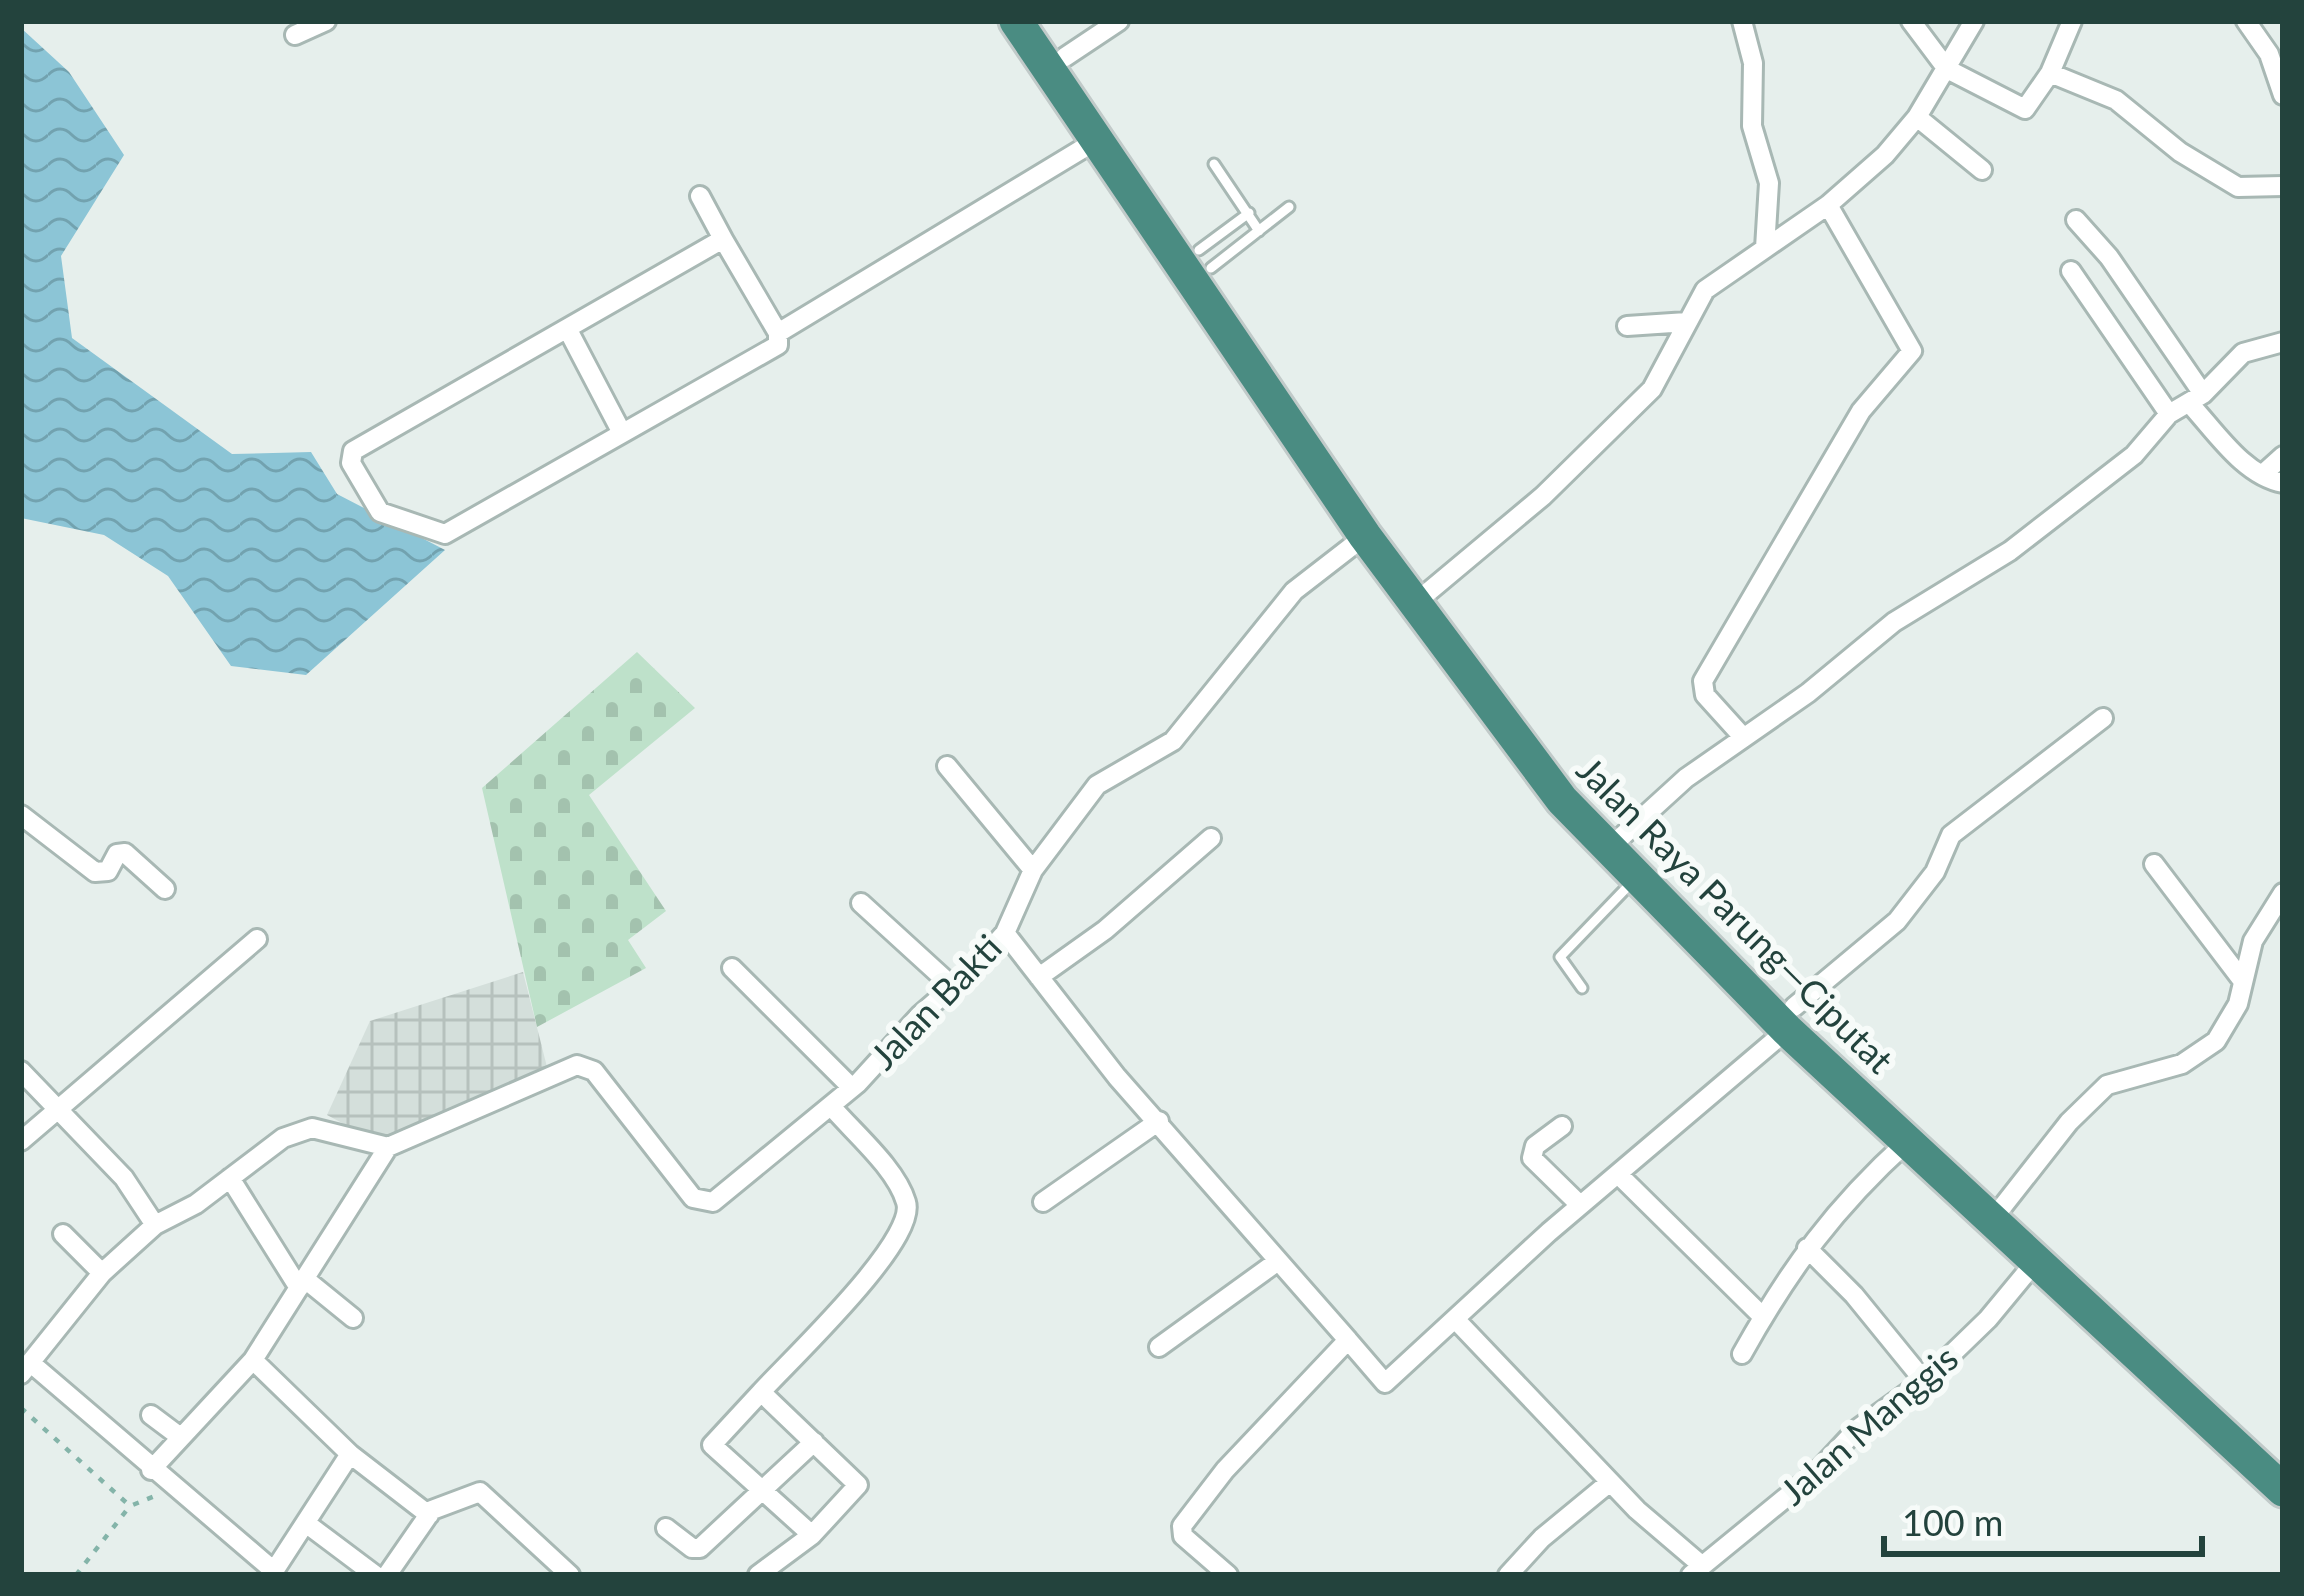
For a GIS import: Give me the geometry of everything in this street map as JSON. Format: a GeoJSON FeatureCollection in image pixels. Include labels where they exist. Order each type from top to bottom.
{"type":"FeatureCollection","features":[{"type":"Feature","properties":{"kind":"highway","name":"Jalan Raya Parung—Ciputat"},"geometry":{"type":"LineString","coordinates":[[1016,21],[1096,140],[1201,263],[1365,536],[1507,731],[1908,1141],[1999,1212],[2036,1262],[2283,1490]]}},
{"type":"Feature","properties":{"kind":"highway","name":"Jalan Raya Parung—Ciputat"},"geometry":{"type":"LineString","coordinates":[[1042,21],[1426,593],[1635,878],[2283,1464]]}},
{"type":"Feature","properties":{"kind":"street"},"geometry":{"type":"LineString","coordinates":[[295,34],[326,21]]}},
{"type":"Feature","properties":{"kind":"street"},"geometry":{"type":"LineString","coordinates":[[1065,57],[1118,21]]}},
{"type":"Feature","properties":{"kind":"street"},"geometry":{"type":"LineString","coordinates":[[1742,21],[1753,63],[1752,126],[1769,183],[1765,248]]}},
{"type":"Feature","properties":{"kind":"street"},"geometry":{"type":"LineString","coordinates":[[1911,21],[1947,69],[2025,110],[2050,73],[2072,21]]}},
{"type":"Feature","properties":{"kind":"street"},"geometry":{"type":"LineString","coordinates":[[1426,593],[1544,496],[1652,389],[1706,290],[1828,205],[1917,117],[1974,21]]}},
{"type":"Feature","properties":{"kind":"street"},"geometry":{"type":"LineString","coordinates":[[2246,21],[2269,54],[2283,95]]}},
{"type":"Feature","properties":{"kind":"street"},"geometry":{"type":"LineString","coordinates":[[2050,73],[2116,100],[2180,152],[2238,187],[2283,186]]}},
{"type":"Feature","properties":{"kind":"street"},"geometry":{"type":"LineString","coordinates":[[1917,117],[1982,170]]}},
{"type":"Feature","properties":{"kind":"street"},"geometry":{"type":"LineString","coordinates":[[778,333],[1096,140]]}},
{"type":"Feature","properties":{"kind":"street"},"geometry":{"type":"LineString","coordinates":[[700,196],[778,333],[778,345],[439,535],[380,512],[351,463],[353,451],[723,239]]}},
{"type":"Feature","properties":{"kind":"street"},"geometry":{"type":"LineString","coordinates":[[1743,737],[1705,695],[1703,681],[1861,411],[1912,351],[1828,205]]}},
{"type":"Feature","properties":{"kind":"street"},"geometry":{"type":"LineString","coordinates":[[2076,220],[2109,257],[2222,442],[2263,474],[2283,483]]}},
{"type":"Feature","properties":{"kind":"street"},"geometry":{"type":"LineString","coordinates":[[2071,271],[2169,414]]}},
{"type":"Feature","properties":{"kind":"street"},"geometry":{"type":"LineString","coordinates":[[1627,326],[1687,322]]}},
{"type":"Feature","properties":{"kind":"street"},"geometry":{"type":"LineString","coordinates":[[568,330],[622,433]]}},
{"type":"Feature","properties":{"kind":"street"},"geometry":{"type":"LineString","coordinates":[[1613,843],[1743,737],[1828,679],[1894,622],[2010,551],[2142,449],[2169,414],[2196,399],[2246,350],[2281,347]]}},
{"type":"Feature","properties":{"kind":"street"},"geometry":{"type":"LineString","coordinates":[[2263,474],[2283,456]]}},
{"type":"Feature","properties":{"kind":"street","name":"Jalan Bakti"},"geometry":{"type":"LineString","coordinates":[[388,1147],[578,1065],[594,1071],[693,1198],[713,1202],[852,1088],[1005,933],[1033,870],[1097,785],[1172,741],[1294,591],[1365,536]]}},
{"type":"Feature","properties":{"kind":"street"},"geometry":{"type":"LineString","coordinates":[[1005,933],[1159,1121],[1385,1383],[1898,921],[1935,872],[1951,835],[2103,718]]}},
{"type":"Feature","properties":{"kind":"street"},"geometry":{"type":"LineString","coordinates":[[947,766],[1033,870]]}},
{"type":"Feature","properties":{"kind":"street"},"geometry":{"type":"LineString","coordinates":[[21,815],[95,872],[108,871],[117,854],[125,853],[165,889]]}},
{"type":"Feature","properties":{"kind":"street"},"geometry":{"type":"LineString","coordinates":[[1039,977],[1105,930],[1211,838]]}},
{"type":"Feature","properties":{"kind":"street"},"geometry":{"type":"LineString","coordinates":[[2154,864],[2242,980]]}},
{"type":"Feature","properties":{"kind":"street"},"geometry":{"type":"LineString","coordinates":[[861,903],[952,986]]}},
{"type":"Feature","properties":{"kind":"street"},"geometry":{"type":"LineString","coordinates":[[1999,1212],[2069,1122],[2107,1085],[2182,1064],[2207,1050],[2233,1017],[2253,941],[2280,903]]}},
{"type":"Feature","properties":{"kind":"street"},"geometry":{"type":"LineString","coordinates":[[21,1141],[256,939]]}},
{"type":"Feature","properties":{"kind":"street"},"geometry":{"type":"LineString","coordinates":[[732,968],[852,1088]]}},
{"type":"Feature","properties":{"kind":"street"},"geometry":{"type":"LineString","coordinates":[[21,1072],[124,1178],[155,1225]]}},
{"type":"Feature","properties":{"kind":"street"},"geometry":{"type":"LineString","coordinates":[[812,1535],[712,1445],[865,1280],[906,1226],[908,1208],[902,1190],[831,1106]]}},
{"type":"Feature","properties":{"kind":"street"},"geometry":{"type":"LineString","coordinates":[[1043,1202],[1159,1121]]}},
{"type":"Feature","properties":{"kind":"street"},"geometry":{"type":"LineString","coordinates":[[1562,1126],[1535,1146],[1532,1157],[1580,1204]]}},
{"type":"Feature","properties":{"kind":"street"},"geometry":{"type":"LineString","coordinates":[[151,1470],[254,1360],[388,1147],[311,1128],[283,1138],[155,1225],[102,1273],[26,1369],[274,1571],[350,1454]]}},
{"type":"Feature","properties":{"kind":"street"},"geometry":{"type":"LineString","coordinates":[[1742,1354],[1832,1214],[1908,1141]]}},
{"type":"Feature","properties":{"kind":"street"},"geometry":{"type":"LineString","coordinates":[[1618,1174],[1763,1317]]}},
{"type":"Feature","properties":{"kind":"street"},"geometry":{"type":"LineString","coordinates":[[230,1178],[302,1283],[352,1318]]}},
{"type":"Feature","properties":{"kind":"street"},"geometry":{"type":"LineString","coordinates":[[63,1234],[102,1273]]}},
{"type":"Feature","properties":{"kind":"street"},"geometry":{"type":"LineString","coordinates":[[1807,1248],[1854,1295],[1924,1381]]}},
{"type":"Feature","properties":{"kind":"street"},"geometry":{"type":"LineString","coordinates":[[1159,1347],[1278,1261]]}},
{"type":"Feature","properties":{"kind":"street","name":"Jalan Manggis"},"geometry":{"type":"LineString","coordinates":[[1695,1569],[1817,1472],[1856,1430],[1924,1381],[1988,1319],[2036,1262]]}},
{"type":"Feature","properties":{"kind":"street"},"geometry":{"type":"LineString","coordinates":[[1456,1320],[1695,1569]]}},
{"type":"Feature","properties":{"kind":"street"},"geometry":{"type":"LineString","coordinates":[[1228,1575],[1183,1536],[1182,1526],[1225,1470],[1348,1340]]}},
{"type":"Feature","properties":{"kind":"street"},"geometry":{"type":"LineString","coordinates":[[254,1360],[350,1454],[429,1515]]}},
{"type":"Feature","properties":{"kind":"street"},"geometry":{"type":"LineString","coordinates":[[758,1575],[812,1535],[858,1487],[761,1392]]}},
{"type":"Feature","properties":{"kind":"street"},"geometry":{"type":"LineString","coordinates":[[151,1415],[179,1436]]}},
{"type":"Feature","properties":{"kind":"street"},"geometry":{"type":"LineString","coordinates":[[666,1528],[692,1548],[700,1548],[814,1442]]}},
{"type":"Feature","properties":{"kind":"street"},"geometry":{"type":"LineString","coordinates":[[1508,1575],[1542,1538],[1610,1482]]}},
{"type":"Feature","properties":{"kind":"street"},"geometry":{"type":"LineString","coordinates":[[387,1575],[429,1515],[446,1501],[480,1492],[570,1575]]}},
{"type":"Feature","properties":{"kind":"street"},"geometry":{"type":"LineString","coordinates":[[307,1524],[375,1575]]}},
{"type":"Feature","properties":{"kind":"lane"},"geometry":{"type":"LineString","coordinates":[[1214,164],[1259,231]]}},
{"type":"Feature","properties":{"kind":"lane"},"geometry":{"type":"LineString","coordinates":[[1201,263],[1259,231],[1289,207]]}},
{"type":"Feature","properties":{"kind":"lane"},"geometry":{"type":"LineString","coordinates":[[1201,263],[1249,213]]}},
{"type":"Feature","properties":{"kind":"lane"},"geometry":{"type":"LineString","coordinates":[[1582,988],[1560,957],[1635,878]]}},
{"type":"Feature","properties":{"kind":"path"},"geometry":{"type":"LineString","coordinates":[[21,1408],[130,1506]]}},
{"type":"Feature","properties":{"kind":"path"},"geometry":{"type":"LineString","coordinates":[[76,1575],[130,1506],[172,1489]]}},
{"type":"Feature","properties":{"kind":"shaded area"},"geometry":{"type":"Polygon","coordinates":[[[523,972],[547,1067],[378,1142],[327,1115],[370,1021],[523,972]]]}},
{"type":"Feature","properties":{"kind":"green space"},"geometry":{"type":"Polygon","coordinates":[[[637,652],[695,708],[589,795],[666,911],[628,940],[646,968],[537,1027],[482,788],[637,652]]]}},
{"type":"Feature","properties":{"kind":"water"},"geometry":{"type":"Polygon","coordinates":[[[21,28],[69,72],[124,155],[61,256],[72,338],[232,454],[311,452],[337,494],[445,550],[306,675],[231,666],[168,576],[104,535],[21,518],[21,28]]]}}]}
